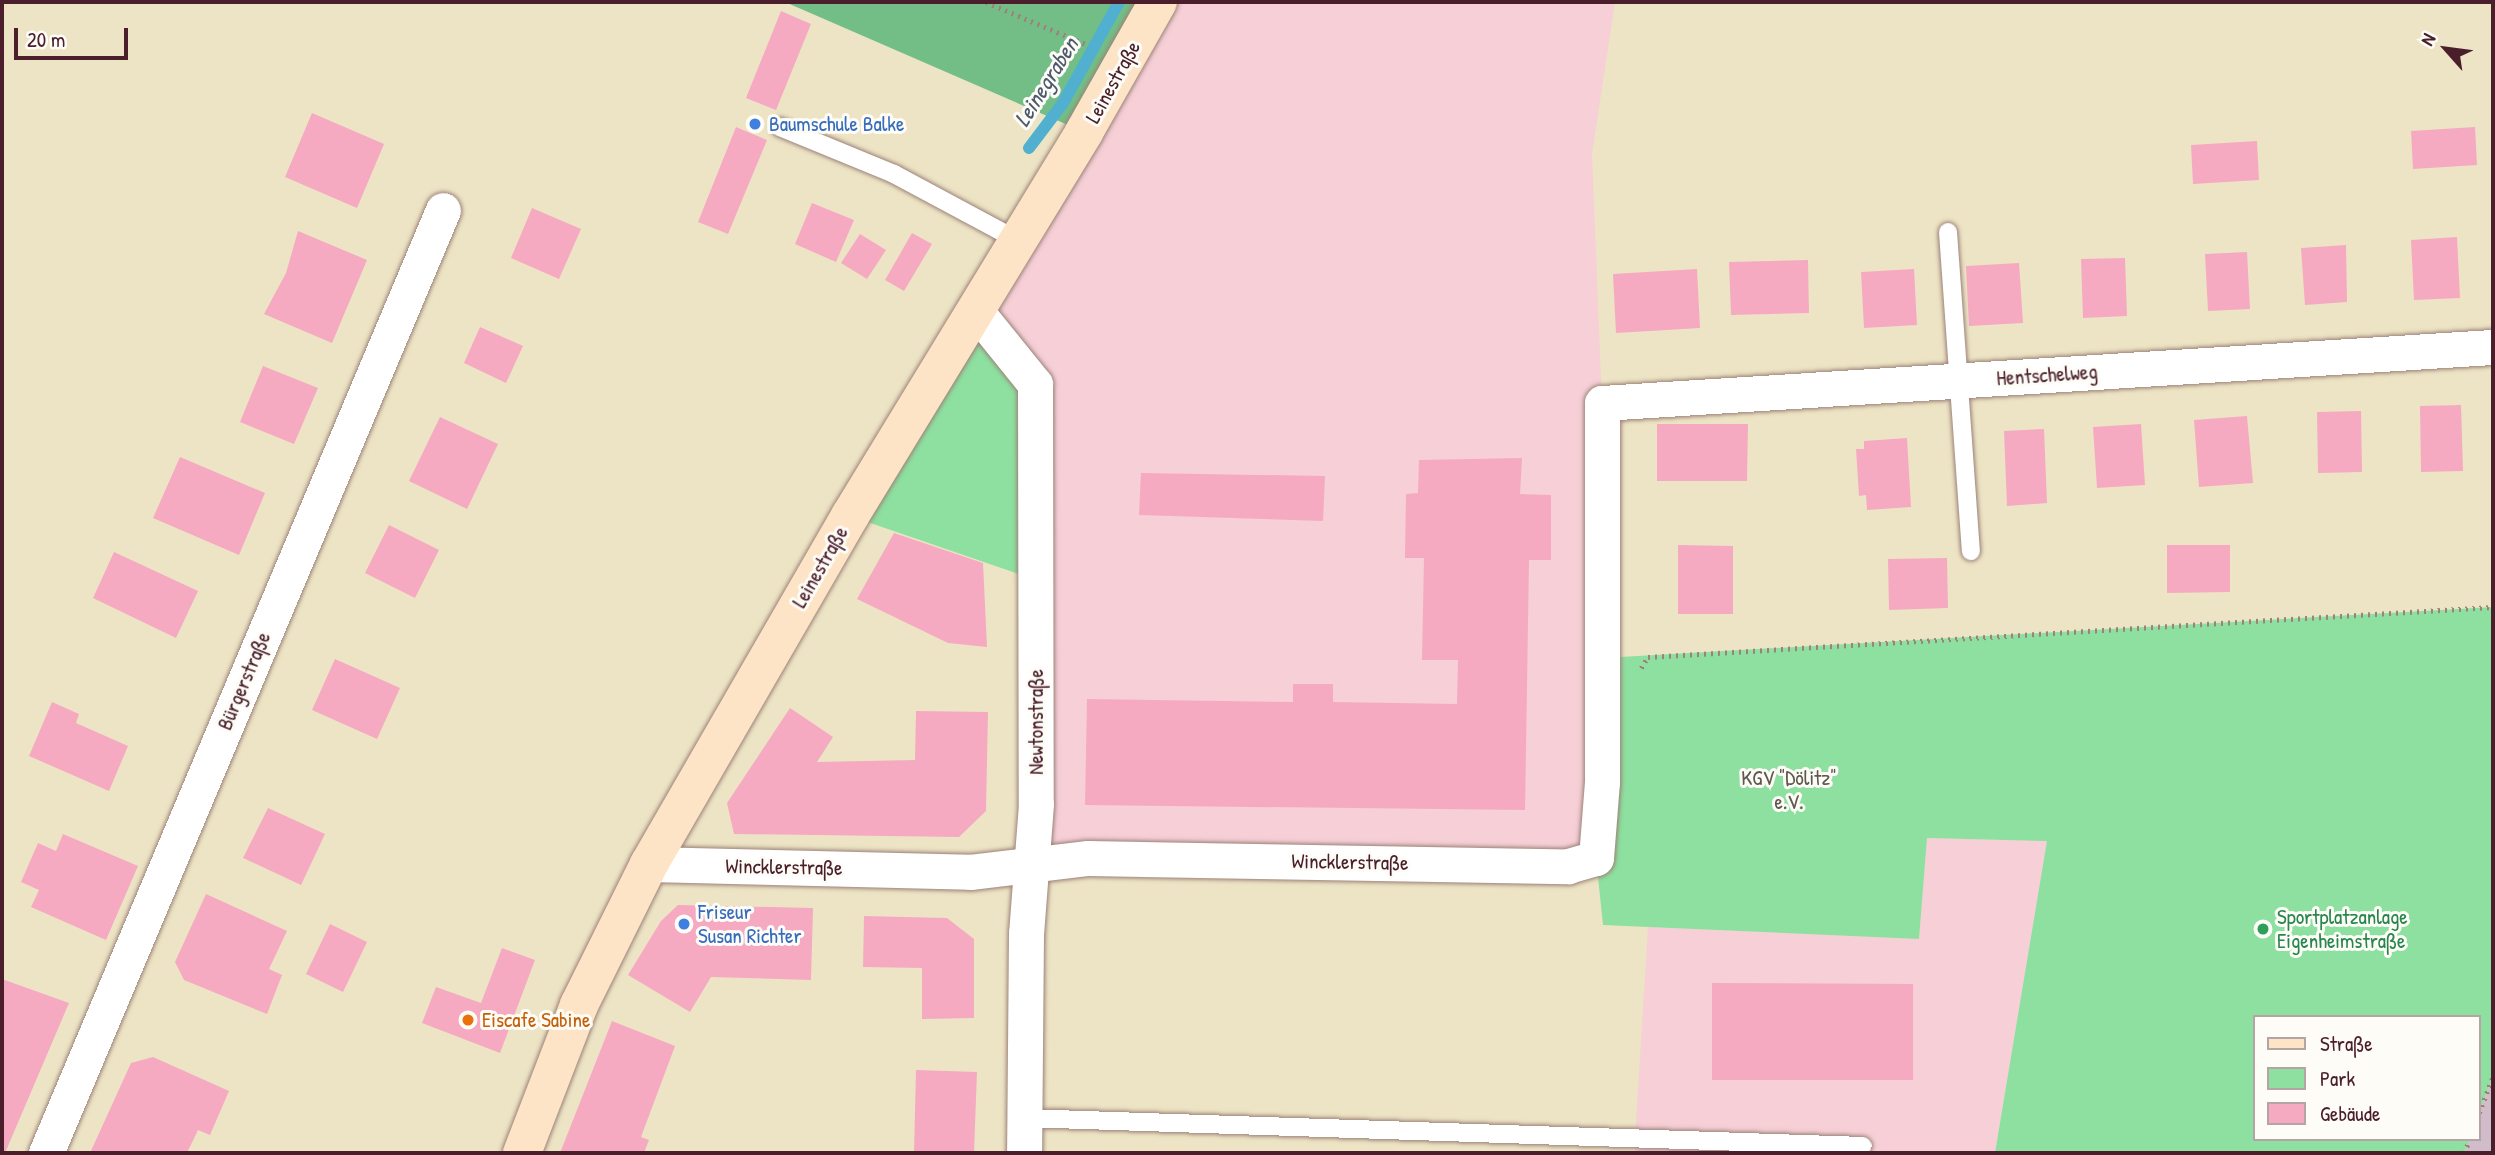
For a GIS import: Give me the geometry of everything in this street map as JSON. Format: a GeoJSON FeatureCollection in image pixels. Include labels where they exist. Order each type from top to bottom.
{"type":"FeatureCollection","features":[{"type":"Feature","properties":{"kind":"main road","name":"Leinestraße"},"geometry":{"type":"LineString","coordinates":[[522,1153],[579,1005],[649,864],[843,527],[1019,241],[1158,2]]}},
{"type":"Feature","properties":{"kind":"street","name":"Bürgerstraße"},"geometry":{"type":"LineString","coordinates":[[46,1153],[443,210]]}},
{"type":"Feature","properties":{"kind":"street","name":"Newtonstraße"},"geometry":{"type":"LineString","coordinates":[[976,311],[1035,384],[1036,804],[1031,866],[1024,1153]]}},
{"type":"Feature","properties":{"kind":"street","name":"Hentschelweg"},"geometry":{"type":"LineString","coordinates":[[1602,403],[2493,347]]}},
{"type":"Feature","properties":{"kind":"street","name":"Wincklerstraße"},"geometry":{"type":"LineString","coordinates":[[649,864],[970,872],[1088,858],[1568,866],[1596,858],[1602,769],[1602,403]]}},
{"type":"Feature","properties":{"kind":"lane"},"geometry":{"type":"LineString","coordinates":[[780,127],[894,174],[1019,241]]}},
{"type":"Feature","properties":{"kind":"lane"},"geometry":{"type":"LineString","coordinates":[[1948,232],[1971,551]]}},
{"type":"Feature","properties":{"kind":"lane"},"geometry":{"type":"LineString","coordinates":[[1024,1118],[1863,1146]]}},
{"type":"Feature","properties":{"kind":"path"},"geometry":{"type":"LineString","coordinates":[[986,2],[1080,40]]}},
{"type":"Feature","properties":{"kind":"path"},"geometry":{"type":"LineString","coordinates":[[1648,657],[2493,607]]}},
{"type":"Feature","properties":{"kind":"path"},"geometry":{"type":"LineString","coordinates":[[2481,1108],[2493,1076]]}},
{"type":"Feature","properties":{"kind":"shaded area"},"geometry":{"type":"Polygon","coordinates":[[[1158,2],[1615,2],[1592,154],[1602,403],[1596,858],[1031,866],[1036,417],[976,311],[1158,2]]]}},
{"type":"Feature","properties":{"kind":"shaded area"},"geometry":{"type":"Polygon","coordinates":[[[1927,838],[2048,841],[1995,1153],[1634,1153],[1648,927],[1919,939],[1927,838]]]}},
{"type":"Feature","properties":{"kind":"shaded area"},"geometry":{"type":"Polygon","coordinates":[[[2493,1076],[2493,1153],[2464,1153],[2469,1141],[2481,1141],[2481,1108],[2493,1076]]]}},
{"type":"Feature","properties":{"kind":"green space"},"geometry":{"type":"Polygon","coordinates":[[[785,2],[1158,2],[1084,132],[785,2]]]}},
{"type":"Feature","properties":{"kind":"green space"},"geometry":{"type":"Polygon","coordinates":[[[976,311],[1035,384],[1036,580],[850,516],[976,311]]]}},
{"type":"Feature","properties":{"kind":"green space","name":"KGV \"Dölitz\" e.V."},"geometry":{"type":"Polygon","coordinates":[[[2493,607],[2493,1076],[2481,1108],[2481,1015],[2254,1015],[2254,1141],[2469,1141],[2464,1153],[1995,1153],[2047,841],[1927,838],[1919,939],[1603,925],[1596,858],[1603,658],[2493,607]]]}},
{"type":"Feature","properties":{"kind":"building"},"geometry":{"type":"Polygon","coordinates":[[[781,11],[811,24],[776,110],[746,98],[781,11]]]}},
{"type":"Feature","properties":{"kind":"building"},"geometry":{"type":"Polygon","coordinates":[[[312,113],[384,144],[357,208],[285,177],[312,113]]]}},
{"type":"Feature","properties":{"kind":"building"},"geometry":{"type":"Polygon","coordinates":[[[736,127],[767,140],[728,234],[698,222],[736,127]]]}},
{"type":"Feature","properties":{"kind":"building"},"geometry":{"type":"Polygon","coordinates":[[[2475,127],[2477,165],[2413,169],[2411,131],[2475,127]]]}},
{"type":"Feature","properties":{"kind":"building"},"geometry":{"type":"Polygon","coordinates":[[[2257,141],[2259,180],[2193,184],[2191,145],[2257,141]]]}},
{"type":"Feature","properties":{"kind":"building"},"geometry":{"type":"Polygon","coordinates":[[[812,203],[854,220],[836,262],[795,244],[812,203]]]}},
{"type":"Feature","properties":{"kind":"building"},"geometry":{"type":"Polygon","coordinates":[[[532,208],[581,229],[559,279],[511,258],[532,208]]]}},
{"type":"Feature","properties":{"kind":"building"},"geometry":{"type":"Polygon","coordinates":[[[298,231],[367,260],[332,343],[264,314],[286,273],[298,231]]]}},
{"type":"Feature","properties":{"kind":"building"},"geometry":{"type":"Polygon","coordinates":[[[912,233],[932,244],[904,291],[885,280],[912,233]]]}},
{"type":"Feature","properties":{"kind":"building"},"geometry":{"type":"Polygon","coordinates":[[[860,234],[886,250],[867,279],[841,263],[860,234]]]}},
{"type":"Feature","properties":{"kind":"building"},"geometry":{"type":"Polygon","coordinates":[[[2457,237],[2460,298],[2414,300],[2411,240],[2457,237]]]}},
{"type":"Feature","properties":{"kind":"building"},"geometry":{"type":"Polygon","coordinates":[[[2346,245],[2347,302],[2305,305],[2301,248],[2346,245]]]}},
{"type":"Feature","properties":{"kind":"building"},"geometry":{"type":"Polygon","coordinates":[[[2247,252],[2250,309],[2208,311],[2205,254],[2247,252]]]}},
{"type":"Feature","properties":{"kind":"building"},"geometry":{"type":"Polygon","coordinates":[[[2125,258],[2127,316],[2083,318],[2081,259],[2125,258]]]}},
{"type":"Feature","properties":{"kind":"building"},"geometry":{"type":"Polygon","coordinates":[[[1808,260],[1809,313],[1731,315],[1729,262],[1808,260]]]}},
{"type":"Feature","properties":{"kind":"building"},"geometry":{"type":"Polygon","coordinates":[[[2019,263],[2023,323],[1969,326],[1966,266],[2019,263]]]}},
{"type":"Feature","properties":{"kind":"building"},"geometry":{"type":"Polygon","coordinates":[[[1697,269],[1700,328],[1616,333],[1613,274],[1697,269]]]}},
{"type":"Feature","properties":{"kind":"building"},"geometry":{"type":"Polygon","coordinates":[[[1914,269],[1917,325],[1864,328],[1861,272],[1914,269]]]}},
{"type":"Feature","properties":{"kind":"building"},"geometry":{"type":"Polygon","coordinates":[[[480,327],[523,346],[506,383],[464,363],[480,327]]]}},
{"type":"Feature","properties":{"kind":"building"},"geometry":{"type":"Polygon","coordinates":[[[263,366],[318,388],[294,444],[240,422],[263,366]]]}},
{"type":"Feature","properties":{"kind":"building"},"geometry":{"type":"Polygon","coordinates":[[[2461,405],[2463,471],[2421,472],[2420,406],[2461,405]]]}},
{"type":"Feature","properties":{"kind":"building"},"geometry":{"type":"Polygon","coordinates":[[[2361,411],[2362,472],[2318,473],[2317,412],[2361,411]]]}},
{"type":"Feature","properties":{"kind":"building"},"geometry":{"type":"Polygon","coordinates":[[[2247,416],[2253,483],[2199,487],[2194,420],[2247,416]]]}},
{"type":"Feature","properties":{"kind":"building"},"geometry":{"type":"Polygon","coordinates":[[[440,417],[498,444],[467,509],[409,481],[440,417]]]}},
{"type":"Feature","properties":{"kind":"building"},"geometry":{"type":"Polygon","coordinates":[[[1657,424],[1748,424],[1747,481],[1657,481],[1657,424]]]}},
{"type":"Feature","properties":{"kind":"building"},"geometry":{"type":"Polygon","coordinates":[[[2141,424],[2145,485],[2097,488],[2093,427],[2141,424]]]}},
{"type":"Feature","properties":{"kind":"building"},"geometry":{"type":"Polygon","coordinates":[[[2044,429],[2047,503],[2007,506],[2004,431],[2044,429]]]}},
{"type":"Feature","properties":{"kind":"building"},"geometry":{"type":"Polygon","coordinates":[[[1907,438],[1911,507],[1867,510],[1866,495],[1859,496],[1856,449],[1864,449],[1864,441],[1907,438]]]}},
{"type":"Feature","properties":{"kind":"building"},"geometry":{"type":"Polygon","coordinates":[[[180,457],[265,493],[239,555],[153,518],[180,457]]]}},
{"type":"Feature","properties":{"kind":"building"},"geometry":{"type":"Polygon","coordinates":[[[1522,458],[1520,494],[1551,495],[1551,560],[1529,560],[1525,810],[1085,805],[1087,699],[1293,702],[1293,684],[1333,684],[1333,702],[1457,704],[1458,660],[1422,660],[1424,558],[1405,558],[1406,494],[1418,493],[1419,460],[1522,458]]]}},
{"type":"Feature","properties":{"kind":"building"},"geometry":{"type":"Polygon","coordinates":[[[1141,473],[1325,476],[1323,521],[1139,515],[1141,473]]]}},
{"type":"Feature","properties":{"kind":"building"},"geometry":{"type":"Polygon","coordinates":[[[389,525],[439,550],[415,598],[365,573],[389,525]]]}},
{"type":"Feature","properties":{"kind":"building"},"geometry":{"type":"Polygon","coordinates":[[[894,533],[983,563],[987,647],[948,643],[857,599],[894,533]]]}},
{"type":"Feature","properties":{"kind":"building"},"geometry":{"type":"Polygon","coordinates":[[[1678,545],[1733,546],[1733,614],[1678,614],[1678,545]]]}},
{"type":"Feature","properties":{"kind":"building"},"geometry":{"type":"Polygon","coordinates":[[[2167,545],[2230,545],[2230,592],[2167,593],[2167,545]]]}},
{"type":"Feature","properties":{"kind":"building"},"geometry":{"type":"Polygon","coordinates":[[[114,552],[198,591],[176,638],[93,598],[114,552]]]}},
{"type":"Feature","properties":{"kind":"building"},"geometry":{"type":"Polygon","coordinates":[[[1947,558],[1948,608],[1889,610],[1888,559],[1947,558]]]}},
{"type":"Feature","properties":{"kind":"building"},"geometry":{"type":"Polygon","coordinates":[[[335,659],[400,688],[377,739],[312,710],[335,659]]]}},
{"type":"Feature","properties":{"kind":"building"},"geometry":{"type":"Polygon","coordinates":[[[52,702],[79,714],[76,723],[128,746],[109,791],[29,756],[52,702]]]}},
{"type":"Feature","properties":{"kind":"building"},"geometry":{"type":"Polygon","coordinates":[[[790,708],[833,737],[817,762],[915,760],[916,711],[988,712],[986,811],[959,837],[734,834],[727,803],[790,708]]]}},
{"type":"Feature","properties":{"kind":"building"},"geometry":{"type":"Polygon","coordinates":[[[268,808],[325,834],[301,885],[243,858],[268,808]]]}},
{"type":"Feature","properties":{"kind":"building"},"geometry":{"type":"Polygon","coordinates":[[[63,834],[138,866],[106,940],[31,907],[39,890],[21,882],[38,843],[56,851],[63,834]]]}},
{"type":"Feature","properties":{"kind":"building"},"geometry":{"type":"Polygon","coordinates":[[[206,894],[287,931],[269,969],[282,975],[267,1014],[184,980],[175,962],[206,894]]]}},
{"type":"Feature","properties":{"kind":"building"},"geometry":{"type":"Polygon","coordinates":[[[678,905],[813,908],[811,980],[711,977],[690,1012],[628,975],[661,921],[678,905]]]}},
{"type":"Feature","properties":{"kind":"building"},"geometry":{"type":"Polygon","coordinates":[[[864,916],[947,918],[974,939],[974,1018],[922,1019],[922,968],[863,967],[864,916]]]}},
{"type":"Feature","properties":{"kind":"building"},"geometry":{"type":"Polygon","coordinates":[[[330,924],[367,942],[343,992],[306,974],[330,924]]]}},
{"type":"Feature","properties":{"kind":"building","name":"Eiscafe Sabine"},"geometry":{"type":"Polygon","coordinates":[[[502,948],[535,960],[500,1053],[422,1023],[436,987],[481,1003],[502,948]]]}},
{"type":"Feature","properties":{"kind":"building"},"geometry":{"type":"Polygon","coordinates":[[[2,979],[69,1003],[5,1153],[2,1153],[2,979]]]}},
{"type":"Feature","properties":{"kind":"building"},"geometry":{"type":"Polygon","coordinates":[[[1712,983],[1913,984],[1913,1080],[1712,1080],[1712,983]]]}},
{"type":"Feature","properties":{"kind":"building"},"geometry":{"type":"Polygon","coordinates":[[[612,1021],[675,1046],[641,1137],[649,1140],[644,1153],[560,1153],[612,1021]]]}},
{"type":"Feature","properties":{"kind":"building"},"geometry":{"type":"Polygon","coordinates":[[[153,1057],[229,1091],[210,1135],[198,1130],[187,1153],[90,1153],[131,1063],[153,1057]]]}},
{"type":"Feature","properties":{"kind":"building"},"geometry":{"type":"Polygon","coordinates":[[[916,1070],[977,1072],[974,1153],[914,1153],[916,1070]]]}},
{"type":"Feature","properties":{"kind":"waterway","name":"Leinegraben"},"geometry":{"type":"LineString","coordinates":[[1029,148],[1063,103],[1119,2]]}},
{"type":"Feature","properties":{"kind":"place","name":"Baumschule Balke"},"geometry":{"type":"Point","coordinates":[755,124]}},
{"type":"Feature","properties":{"kind":"place","name":"Friseur Susan Richter"},"geometry":{"type":"Point","coordinates":[684,924]}},
{"type":"Feature","properties":{"kind":"place","name":"Sportplatzanlage Eigenheimstraße"},"geometry":{"type":"Point","coordinates":[2263,929]}},
{"type":"Feature","properties":{"kind":"place","name":"Eiscafe Sabine"},"geometry":{"type":"Point","coordinates":[468,1020]}}]}
